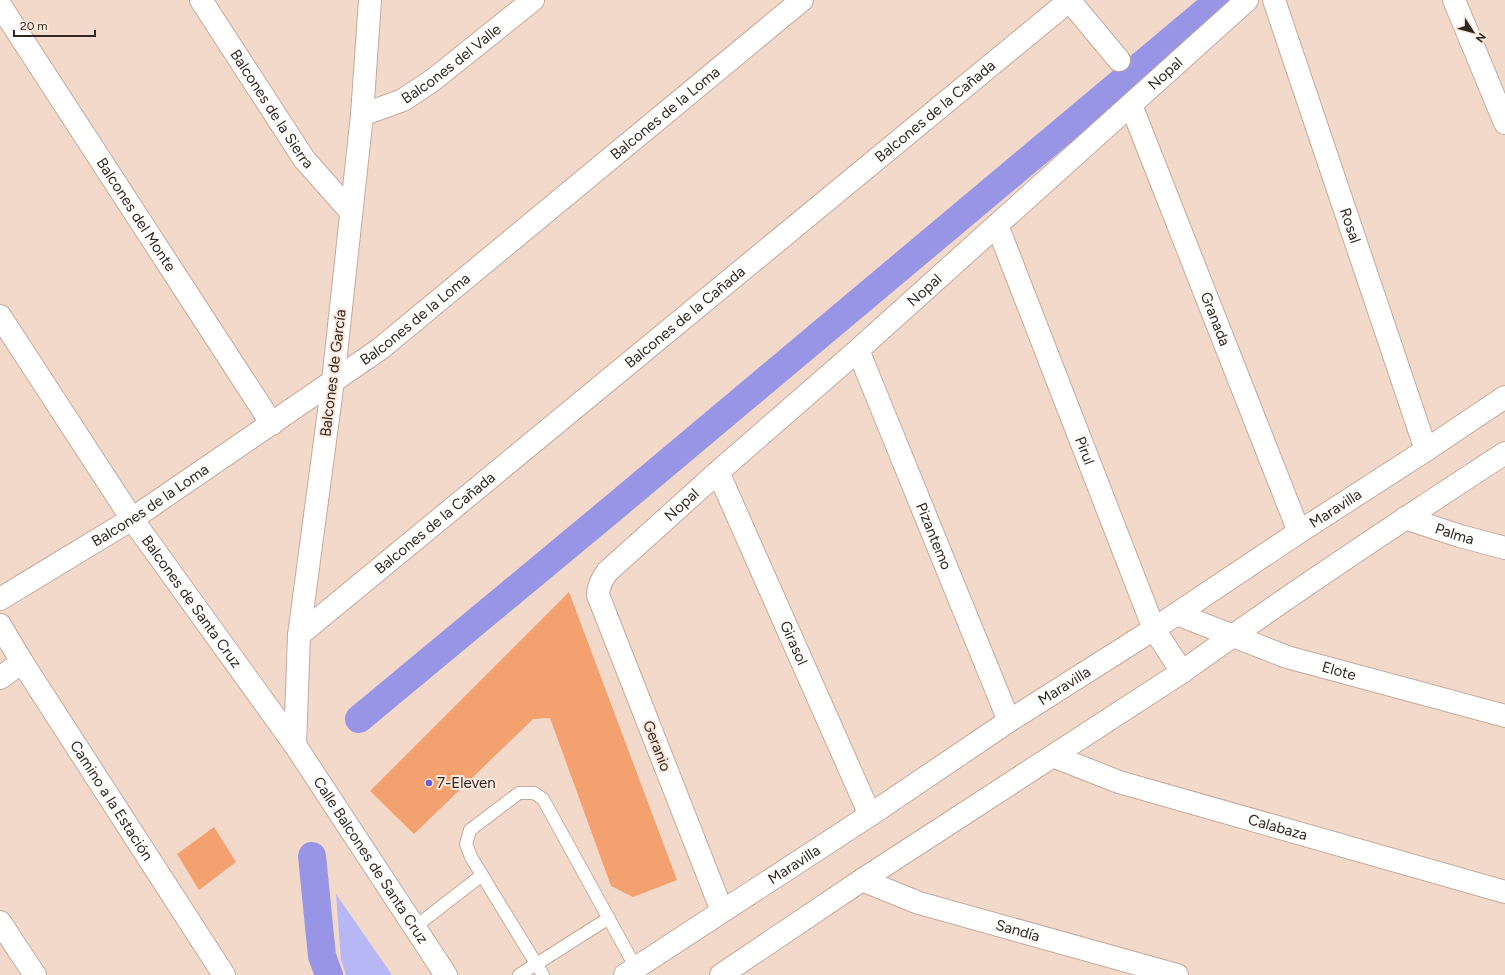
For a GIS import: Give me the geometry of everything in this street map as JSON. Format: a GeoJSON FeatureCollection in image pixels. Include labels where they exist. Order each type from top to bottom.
{"type":"FeatureCollection","features":[{"type":"Feature","properties":{"kind":"street","name":"Balcones de la Sierra"},"geometry":{"type":"LineString","coordinates":[[201,0],[304,159],[351,212]]}},
{"type":"Feature","properties":{"kind":"street","name":"Balcones de García"},"geometry":{"type":"LineString","coordinates":[[295,745],[299,635],[333,381],[362,115],[370,0]]}},
{"type":"Feature","properties":{"kind":"street","name":"Balcones del Valle"},"geometry":{"type":"LineString","coordinates":[[362,115],[403,100],[433,80],[533,0]]}},
{"type":"Feature","properties":{"kind":"street","name":"Balcones de la Loma"},"geometry":{"type":"LineString","coordinates":[[0,599],[132,519],[386,344],[802,0]]}},
{"type":"Feature","properties":{"kind":"street"},"geometry":{"type":"LineString","coordinates":[[1070,0],[1119,60]]}},
{"type":"Feature","properties":{"kind":"street","name":"Balcones de la Cañada"},"geometry":{"type":"LineString","coordinates":[[299,635],[1070,0]]}},
{"type":"Feature","properties":{"kind":"street","name":"Nopal"},"geometry":{"type":"LineString","coordinates":[[602,580],[607,572],[718,472],[858,350],[1247,0]]}},
{"type":"Feature","properties":{"kind":"street","name":"Rosal"},"geometry":{"type":"LineString","coordinates":[[1274,0],[1426,450]]}},
{"type":"Feature","properties":{"kind":"street"},"geometry":{"type":"LineString","coordinates":[[1454,0],[1505,123]]}},
{"type":"Feature","properties":{"kind":"street","name":"Balcones del Monte"},"geometry":{"type":"LineString","coordinates":[[0,6],[272,424]]}},
{"type":"Feature","properties":{"kind":"street","name":"Granada"},"geometry":{"type":"LineString","coordinates":[[1131,105],[1299,532]]}},
{"type":"Feature","properties":{"kind":"street","name":"Pirul"},"geometry":{"type":"LineString","coordinates":[[997,225],[1154,629],[1182,672]]}},
{"type":"Feature","properties":{"kind":"street","name":"Balcones de Santa Cruz"},"geometry":{"type":"LineString","coordinates":[[0,316],[132,519],[295,745]]}},
{"type":"Feature","properties":{"kind":"street","name":"Pizantemo"},"geometry":{"type":"LineString","coordinates":[[858,350],[1009,722]]}},
{"type":"Feature","properties":{"kind":"street","name":"Maravilla"},"geometry":{"type":"LineString","coordinates":[[630,971],[870,815],[1009,722],[1177,614],[1505,397]]}},
{"type":"Feature","properties":{"kind":"street"},"geometry":{"type":"LineString","coordinates":[[721,975],[862,880],[1182,672],[1231,636],[1405,518],[1505,453]]}},
{"type":"Feature","properties":{"kind":"street","name":"Girasol"},"geometry":{"type":"LineString","coordinates":[[718,472],[870,815]]}},
{"type":"Feature","properties":{"kind":"street","name":"Palma"},"geometry":{"type":"LineString","coordinates":[[1405,518],[1460,536],[1505,548]]}},
{"type":"Feature","properties":{"kind":"street","name":"Geranio"},"geometry":{"type":"LineString","coordinates":[[602,580],[598,588],[598,595],[722,911]]}},
{"type":"Feature","properties":{"kind":"street","name":"Elote"},"geometry":{"type":"LineString","coordinates":[[1177,614],[1287,657],[1505,716]]}},
{"type":"Feature","properties":{"kind":"street","name":"Camino a la Estación"},"geometry":{"type":"LineString","coordinates":[[0,626],[224,975]]}},
{"type":"Feature","properties":{"kind":"street"},"geometry":{"type":"LineString","coordinates":[[0,678],[22,662]]}},
{"type":"Feature","properties":{"kind":"street","name":"Calle Balcones de Santa Cruz"},"geometry":{"type":"LineString","coordinates":[[295,745],[446,975]]}},
{"type":"Feature","properties":{"kind":"street","name":"Calabaza"},"geometry":{"type":"LineString","coordinates":[[1053,756],[1119,782],[1505,892]]}},
{"type":"Feature","properties":{"kind":"street","name":"Sandía"},"geometry":{"type":"LineString","coordinates":[[862,880],[919,903],[1177,975]]}},
{"type":"Feature","properties":{"kind":"street"},"geometry":{"type":"LineString","coordinates":[[0,922],[35,975]]}},
{"type":"Feature","properties":{"kind":"lane"},"geometry":{"type":"LineString","coordinates":[[543,975],[471,857],[466,844],[470,830],[519,793],[534,793],[543,799],[609,918],[630,971]]}},
{"type":"Feature","properties":{"kind":"lane"},"geometry":{"type":"LineString","coordinates":[[415,927],[482,875]]}},
{"type":"Feature","properties":{"kind":"lane"},"geometry":{"type":"LineString","coordinates":[[519,975],[609,918]]}},
{"type":"Feature","properties":{"kind":"shaded area"},"geometry":{"type":"Polygon","coordinates":[[[336,894],[392,975],[346,975],[341,960],[336,894]]]}},
{"type":"Feature","properties":{"kind":"building"},"geometry":{"type":"Polygon","coordinates":[[[569,592],[677,880],[633,897],[611,886],[550,718],[533,719],[414,834],[370,791],[569,592]]]}},
{"type":"Feature","properties":{"kind":"building"},"geometry":{"type":"Polygon","coordinates":[[[214,827],[236,862],[199,890],[177,854],[214,827]]]}},
{"type":"Feature","properties":{"kind":"waterway"},"geometry":{"type":"LineString","coordinates":[[359,719],[1219,0]]}},
{"type":"Feature","properties":{"kind":"waterway"},"geometry":{"type":"LineString","coordinates":[[312,856],[322,956],[329,975]]}},
{"type":"Feature","properties":{"kind":"place","name":"7-Eleven"},"geometry":{"type":"Point","coordinates":[429,783]}}]}
